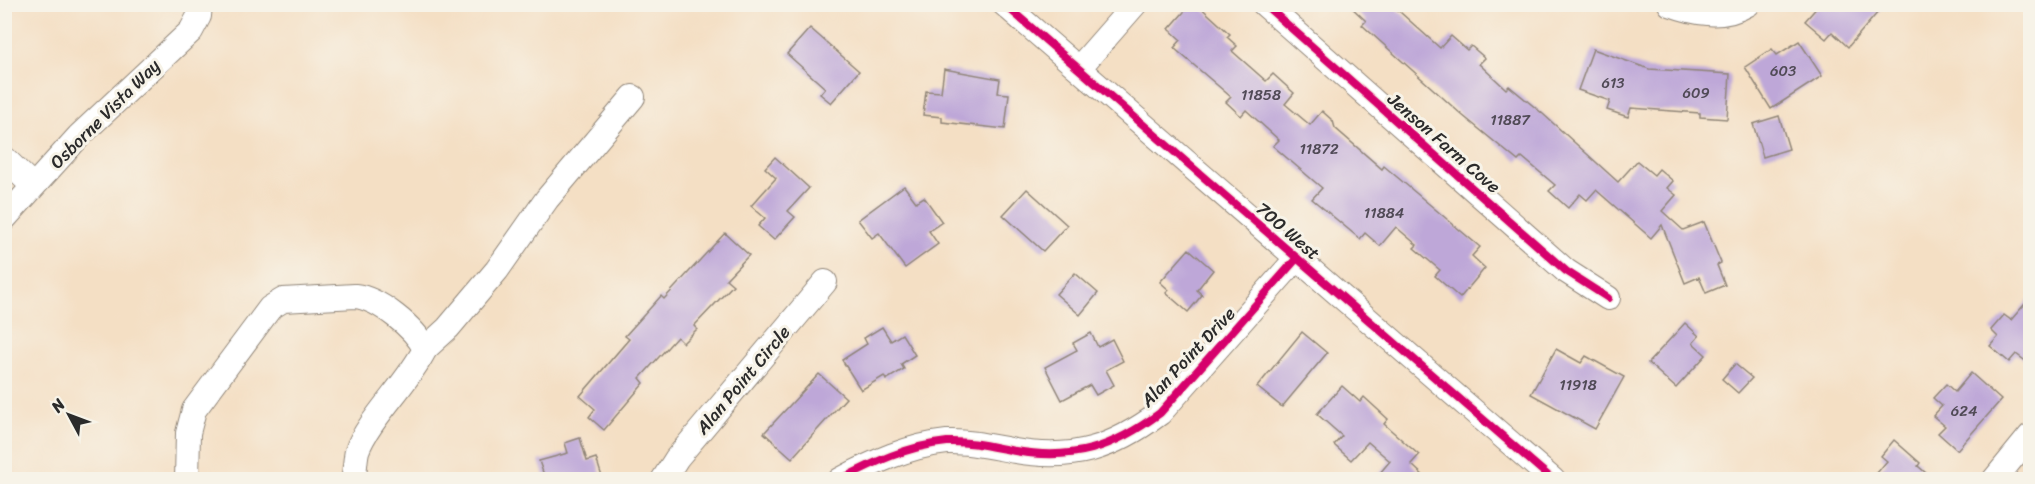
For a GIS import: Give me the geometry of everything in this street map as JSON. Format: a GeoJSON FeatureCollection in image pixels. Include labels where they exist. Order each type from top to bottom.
{"type":"FeatureCollection","features":[{"type":"Feature","properties":{"kind":"street","name":"700 West"},"geometry":{"type":"LineString","coordinates":[[1004,4],[1553,480]]}},
{"type":"Feature","properties":{"kind":"street"},"geometry":{"type":"LineString","coordinates":[[1079,68],[1135,4]]}},
{"type":"Feature","properties":{"kind":"street","name":"Jenson Farm Cove"},"geometry":{"type":"LineString","coordinates":[[1264,4],[1566,271],[1608,298]]}},
{"type":"Feature","properties":{"kind":"street"},"geometry":{"type":"LineString","coordinates":[[1670,4],[1705,14],[1719,14],[1748,4]]}},
{"type":"Feature","properties":{"kind":"street","name":"Osborne Vista Way"},"geometry":{"type":"LineString","coordinates":[[4,219],[108,107],[190,31],[199,16],[201,6]]}},
{"type":"Feature","properties":{"kind":"street"},"geometry":{"type":"LineString","coordinates":[[353,480],[357,452],[373,425],[416,367],[424,349],[448,328],[498,270],[547,199],[633,97]]}},
{"type":"Feature","properties":{"kind":"street"},"geometry":{"type":"LineString","coordinates":[[4,158],[33,186]]}},
{"type":"Feature","properties":{"kind":"street","name":"Alan Point Drive"},"geometry":{"type":"LineString","coordinates":[[840,480],[888,456],[949,442],[979,444],[1042,455],[1076,454],[1108,445],[1136,431],[1160,414],[1297,258]]}},
{"type":"Feature","properties":{"kind":"street","name":"Alan Point Circle"},"geometry":{"type":"LineString","coordinates":[[663,480],[677,458],[825,282]]}},
{"type":"Feature","properties":{"kind":"street"},"geometry":{"type":"LineString","coordinates":[[187,480],[188,433],[194,410],[244,339],[270,308],[283,300],[365,297],[418,335],[424,349]]}},
{"type":"Feature","properties":{"kind":"street"},"geometry":{"type":"LineString","coordinates":[[1994,480],[2031,435]]}},
{"type":"Feature","properties":{"kind":"building"},"geometry":{"type":"Polygon","coordinates":[[[1191,4],[1197,4],[1230,34],[1227,37],[1237,46],[1232,51],[1266,81],[1273,74],[1294,93],[1285,104],[1310,125],[1322,111],[1333,121],[1335,128],[1382,169],[1384,166],[1480,247],[1472,256],[1485,268],[1460,298],[1435,276],[1440,270],[1414,248],[1417,245],[1396,227],[1380,246],[1365,233],[1360,239],[1312,199],[1322,188],[1273,146],[1279,140],[1246,110],[1241,116],[1226,102],[1231,97],[1174,48],[1181,40],[1169,29],[1191,4]]]}},
{"type":"Feature","properties":{"kind":"building"},"geometry":{"type":"Polygon","coordinates":[[[1348,4],[1391,4],[1440,48],[1451,36],[1467,50],[1471,46],[1485,58],[1479,64],[1506,89],[1509,86],[1543,114],[1618,182],[1637,161],[1654,175],[1659,169],[1673,181],[1667,188],[1676,195],[1662,211],[1683,230],[1704,222],[1721,263],[1717,265],[1725,285],[1706,293],[1699,277],[1685,283],[1662,225],[1651,238],[1596,190],[1587,200],[1580,194],[1568,208],[1549,191],[1555,185],[1522,157],[1518,161],[1462,115],[1362,25],[1366,21],[1348,4]]]}},
{"type":"Feature","properties":{"kind":"building"},"geometry":{"type":"Polygon","coordinates":[[[1820,4],[1885,4],[1848,47],[1832,32],[1826,39],[1805,21],[1820,4]]]}},
{"type":"Feature","properties":{"kind":"building"},"geometry":{"type":"Polygon","coordinates":[[[810,28],[859,71],[831,103],[820,94],[825,88],[787,54],[810,28]]]}},
{"type":"Feature","properties":{"kind":"building"},"geometry":{"type":"Polygon","coordinates":[[[1799,41],[1822,76],[1771,109],[1745,67],[1772,49],[1777,55],[1799,41]]]}},
{"type":"Feature","properties":{"kind":"building"},"geometry":{"type":"Polygon","coordinates":[[[1593,49],[1649,69],[1730,74],[1727,119],[1700,117],[1700,113],[1631,108],[1628,117],[1607,110],[1610,101],[1578,90],[1593,49]]]}},
{"type":"Feature","properties":{"kind":"building"},"geometry":{"type":"Polygon","coordinates":[[[944,69],[1000,79],[998,93],[1009,94],[1005,129],[942,122],[942,117],[923,115],[926,91],[941,92],[944,69]]]}},
{"type":"Feature","properties":{"kind":"building"},"geometry":{"type":"Polygon","coordinates":[[[1779,116],[1789,149],[1763,157],[1753,124],[1779,116]]]}},
{"type":"Feature","properties":{"kind":"building"},"geometry":{"type":"Polygon","coordinates":[[[775,157],[809,188],[788,211],[795,217],[774,240],[758,226],[765,218],[751,206],[776,178],[765,168],[775,157]]]}},
{"type":"Feature","properties":{"kind":"building"},"geometry":{"type":"Polygon","coordinates":[[[904,186],[916,202],[924,197],[942,222],[929,231],[938,244],[905,268],[879,233],[872,238],[858,220],[904,186]]]}},
{"type":"Feature","properties":{"kind":"building"},"geometry":{"type":"Polygon","coordinates":[[[1027,189],[1067,225],[1043,251],[1003,215],[1027,189]]]}},
{"type":"Feature","properties":{"kind":"building"},"geometry":{"type":"Polygon","coordinates":[[[725,233],[749,255],[726,279],[733,285],[694,326],[697,329],[683,343],[677,337],[640,378],[644,383],[604,430],[589,417],[595,409],[580,396],[629,339],[625,336],[661,296],[664,299],[725,233]]]}},
{"type":"Feature","properties":{"kind":"building"},"geometry":{"type":"Polygon","coordinates":[[[1189,249],[1213,270],[1197,290],[1202,295],[1188,312],[1166,293],[1169,290],[1160,282],[1189,249]]]}},
{"type":"Feature","properties":{"kind":"building"},"geometry":{"type":"Polygon","coordinates":[[[1075,273],[1098,293],[1080,315],[1056,294],[1075,273]]]}},
{"type":"Feature","properties":{"kind":"building"},"geometry":{"type":"Polygon","coordinates":[[[2031,297],[2031,365],[2016,354],[2009,362],[1990,346],[1998,337],[1991,330],[2004,315],[2011,320],[2031,297]]]}},
{"type":"Feature","properties":{"kind":"building"},"geometry":{"type":"Polygon","coordinates":[[[1685,323],[1699,336],[1693,343],[1706,355],[1676,388],[1648,363],[1685,323]]]}},
{"type":"Feature","properties":{"kind":"building"},"geometry":{"type":"Polygon","coordinates":[[[882,327],[891,341],[902,334],[915,355],[901,364],[904,369],[886,380],[884,376],[861,390],[842,360],[867,344],[864,338],[882,327]]]}},
{"type":"Feature","properties":{"kind":"building"},"geometry":{"type":"Polygon","coordinates":[[[1302,332],[1327,353],[1282,407],[1257,387],[1302,332]]]}},
{"type":"Feature","properties":{"kind":"building"},"geometry":{"type":"Polygon","coordinates":[[[1091,333],[1098,347],[1112,339],[1123,361],[1106,370],[1114,385],[1096,395],[1090,385],[1062,400],[1045,367],[1077,350],[1073,343],[1091,333]]]}},
{"type":"Feature","properties":{"kind":"building"},"geometry":{"type":"Polygon","coordinates":[[[1556,349],[1581,363],[1586,356],[1624,377],[1595,429],[1531,394],[1556,349]]]}},
{"type":"Feature","properties":{"kind":"building"},"geometry":{"type":"Polygon","coordinates":[[[1735,364],[1752,378],[1738,393],[1722,379],[1735,364]]]}},
{"type":"Feature","properties":{"kind":"building"},"geometry":{"type":"Polygon","coordinates":[[[1971,373],[2001,400],[1957,450],[1938,433],[1945,426],[1933,416],[1942,406],[1933,398],[1946,384],[1955,392],[1971,373]]]}},
{"type":"Feature","properties":{"kind":"building"},"geometry":{"type":"Polygon","coordinates":[[[819,374],[846,398],[792,458],[764,433],[819,374]]]}},
{"type":"Feature","properties":{"kind":"building"},"geometry":{"type":"Polygon","coordinates":[[[1342,386],[1360,402],[1364,397],[1388,419],[1384,424],[1419,455],[1411,464],[1428,480],[1374,480],[1390,461],[1368,442],[1351,460],[1334,445],[1342,436],[1317,414],[1342,386]]]}},
{"type":"Feature","properties":{"kind":"building"},"geometry":{"type":"Polygon","coordinates":[[[580,438],[587,461],[596,458],[603,480],[555,480],[554,476],[545,478],[539,461],[568,453],[565,443],[580,438]]]}},
{"type":"Feature","properties":{"kind":"building"},"geometry":{"type":"Polygon","coordinates":[[[1894,440],[1920,463],[1918,466],[1934,480],[1871,480],[1887,461],[1881,456],[1894,440]]]}},
{"type":"Feature","properties":{"kind":"cycle path"},"geometry":{"type":"LineString","coordinates":[[1004,4],[1553,480]]}},
{"type":"Feature","properties":{"kind":"cycle path"},"geometry":{"type":"LineString","coordinates":[[1264,4],[1566,271],[1608,298]]}},
{"type":"Feature","properties":{"kind":"cycle path"},"geometry":{"type":"LineString","coordinates":[[840,480],[892,456],[933,444],[964,442],[1036,454],[1056,454],[1092,449],[1126,435],[1160,413],[1297,258]]}}]}
